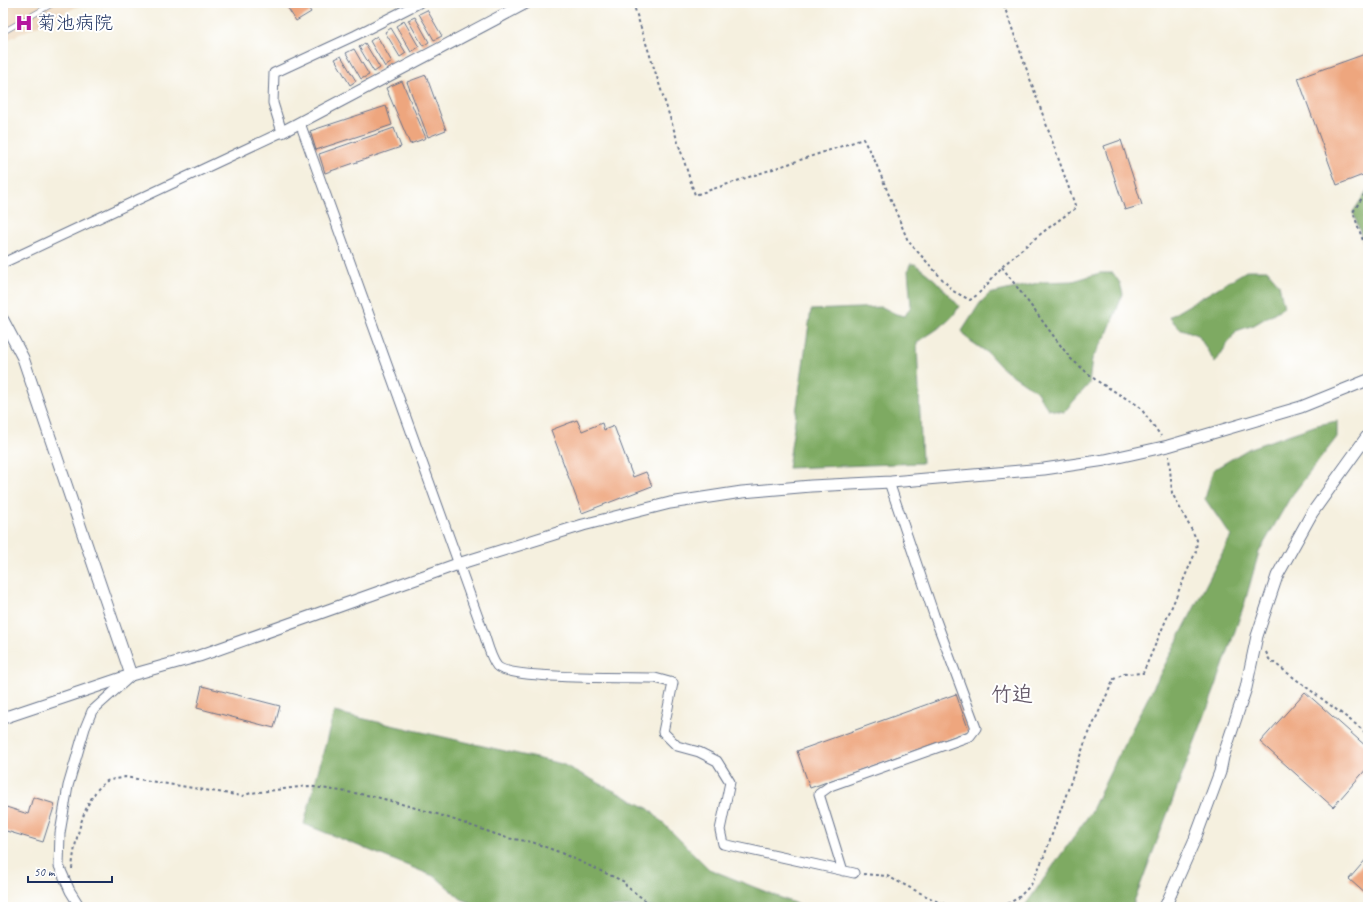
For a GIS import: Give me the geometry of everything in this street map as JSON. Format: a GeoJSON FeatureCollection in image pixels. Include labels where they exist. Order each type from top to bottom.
{"type":"FeatureCollection","features":[{"type":"Feature","properties":{"kind":"street"},"geometry":{"type":"LineString","coordinates":[[282,132],[273,103],[274,73],[356,35],[419,3]]}},
{"type":"Feature","properties":{"kind":"street"},"geometry":{"type":"LineString","coordinates":[[3,263],[282,132],[526,3]]}},
{"type":"Feature","properties":{"kind":"street"},"geometry":{"type":"LineString","coordinates":[[300,123],[458,564],[497,666],[505,671],[527,675],[655,678],[673,683],[663,732],[677,746],[699,752],[717,761],[730,782],[720,830],[723,844],[854,874]]}},
{"type":"Feature","properties":{"kind":"street"},"geometry":{"type":"LineString","coordinates":[[3,320],[23,358],[131,675]]}},
{"type":"Feature","properties":{"kind":"street"},"geometry":{"type":"LineString","coordinates":[[3,718],[131,675],[199,656],[458,564],[583,525],[670,503],[742,492],[1044,469],[1104,460],[1168,446],[1301,407],[1368,380]]}},
{"type":"Feature","properties":{"kind":"street"},"geometry":{"type":"LineString","coordinates":[[1165,907],[1195,839],[1220,772],[1223,757],[1246,688],[1257,636],[1277,576],[1293,544],[1312,514],[1368,434]]}},
{"type":"Feature","properties":{"kind":"street"},"geometry":{"type":"LineString","coordinates":[[844,871],[819,794],[830,786],[970,736],[976,728],[934,615],[889,482]]}},
{"type":"Feature","properties":{"kind":"street"},"geometry":{"type":"LineString","coordinates":[[80,907],[70,891],[59,866],[60,833],[68,786],[92,711],[131,675]]}},
{"type":"Feature","properties":{"kind":"lane"},"geometry":{"type":"LineString","coordinates":[[3,32],[54,3]]}},
{"type":"Feature","properties":{"kind":"path"},"geometry":{"type":"LineString","coordinates":[[633,3],[695,195],[863,139],[908,240],[953,291],[970,300],[981,293],[1002,267],[1041,232],[1076,208],[1003,3]]}},
{"type":"Feature","properties":{"kind":"path"},"geometry":{"type":"LineString","coordinates":[[1368,189],[1353,212],[1368,255]]}},
{"type":"Feature","properties":{"kind":"path"},"geometry":{"type":"LineString","coordinates":[[1002,267],[1070,358],[1096,381],[1139,406],[1168,446],[1172,492],[1197,540],[1196,551],[1143,673],[1124,674],[1114,679],[1085,742],[1045,854],[1031,886],[1018,898],[1002,907]]}},
{"type":"Feature","properties":{"kind":"path"},"geometry":{"type":"LineString","coordinates":[[1257,636],[1269,658],[1368,735]]}},
{"type":"Feature","properties":{"kind":"path"},"geometry":{"type":"LineString","coordinates":[[70,891],[73,854],[83,819],[92,796],[107,781],[125,778],[242,796],[251,793],[308,786],[373,796],[437,814],[506,838],[532,842],[559,852],[625,882],[626,886],[654,907]]}},
{"type":"Feature","properties":{"kind":"path"},"geometry":{"type":"LineString","coordinates":[[854,874],[887,876],[938,902],[960,907]]}},
{"type":"Feature","properties":{"kind":"shaded area","name":"菊池病院"},"geometry":{"type":"Polygon","coordinates":[[[3,3],[85,3],[3,42],[3,3]]]}},
{"type":"Feature","properties":{"kind":"green space"},"geometry":{"type":"Polygon","coordinates":[[[1368,189],[1368,255],[1353,212],[1368,189]]]}},
{"type":"Feature","properties":{"kind":"green space"},"geometry":{"type":"Polygon","coordinates":[[[910,264],[915,264],[935,280],[959,306],[956,312],[941,327],[917,343],[922,463],[788,468],[811,310],[882,307],[896,314],[905,316],[911,306],[908,271],[910,264]]]}},
{"type":"Feature","properties":{"kind":"green space"},"geometry":{"type":"Polygon","coordinates":[[[1248,270],[1267,270],[1279,284],[1284,307],[1254,325],[1236,331],[1215,363],[1198,335],[1179,328],[1169,317],[1248,270]]]}},
{"type":"Feature","properties":{"kind":"green space"},"geometry":{"type":"Polygon","coordinates":[[[1100,273],[1113,273],[1120,283],[1123,294],[1107,334],[1092,359],[1089,384],[1064,412],[1048,409],[1036,391],[1002,368],[988,353],[969,340],[962,331],[980,303],[989,294],[1042,282],[1073,281],[1100,273]]]}},
{"type":"Feature","properties":{"kind":"green space"},"geometry":{"type":"Polygon","coordinates":[[[1337,421],[1337,437],[1290,498],[1259,552],[1245,602],[1216,686],[1132,907],[1024,907],[1091,812],[1116,760],[1231,536],[1205,499],[1213,470],[1250,448],[1317,425],[1337,421]]]}},
{"type":"Feature","properties":{"kind":"green space"},"geometry":{"type":"Polygon","coordinates":[[[334,712],[562,764],[649,809],[709,869],[804,907],[482,907],[461,899],[436,877],[304,824],[334,712]]]}},
{"type":"Feature","properties":{"kind":"building"},"geometry":{"type":"Polygon","coordinates":[[[289,3],[305,3],[311,12],[296,21],[286,5],[289,3]]]}},
{"type":"Feature","properties":{"kind":"building"},"geometry":{"type":"Polygon","coordinates":[[[427,10],[442,36],[434,40],[419,14],[427,10]]]}},
{"type":"Feature","properties":{"kind":"building"},"geometry":{"type":"Polygon","coordinates":[[[415,17],[429,42],[423,46],[408,20],[415,17]]]}},
{"type":"Feature","properties":{"kind":"building"},"geometry":{"type":"Polygon","coordinates":[[[404,21],[419,47],[411,52],[396,26],[404,21]]]}},
{"type":"Feature","properties":{"kind":"building"},"geometry":{"type":"Polygon","coordinates":[[[391,28],[406,53],[400,57],[385,32],[391,28]]]}},
{"type":"Feature","properties":{"kind":"building"},"geometry":{"type":"Polygon","coordinates":[[[377,36],[392,62],[385,67],[370,41],[377,36]]]}},
{"type":"Feature","properties":{"kind":"building"},"geometry":{"type":"Polygon","coordinates":[[[365,43],[380,68],[374,72],[359,47],[365,43]]]}},
{"type":"Feature","properties":{"kind":"building"},"geometry":{"type":"Polygon","coordinates":[[[354,49],[369,75],[361,79],[346,53],[354,49]]]}},
{"type":"Feature","properties":{"kind":"building"},"geometry":{"type":"Polygon","coordinates":[[[1368,53],[1368,173],[1337,185],[1298,78],[1368,53]]]}},
{"type":"Feature","properties":{"kind":"building"},"geometry":{"type":"Polygon","coordinates":[[[341,56],[356,81],[350,85],[335,59],[341,56]]]}},
{"type":"Feature","properties":{"kind":"building"},"geometry":{"type":"Polygon","coordinates":[[[426,75],[446,130],[428,137],[407,82],[426,75]]]}},
{"type":"Feature","properties":{"kind":"building"},"geometry":{"type":"Polygon","coordinates":[[[402,81],[426,138],[410,144],[386,88],[402,81]]]}},
{"type":"Feature","properties":{"kind":"building"},"geometry":{"type":"Polygon","coordinates":[[[386,106],[392,125],[316,150],[310,131],[386,106]]]}},
{"type":"Feature","properties":{"kind":"building"},"geometry":{"type":"Polygon","coordinates":[[[394,128],[401,147],[325,173],[319,154],[394,128]]]}},
{"type":"Feature","properties":{"kind":"building"},"geometry":{"type":"Polygon","coordinates":[[[1121,140],[1142,205],[1125,210],[1104,146],[1121,140]]]}},
{"type":"Feature","properties":{"kind":"building"},"geometry":{"type":"Polygon","coordinates":[[[577,420],[582,431],[602,423],[604,430],[614,426],[633,477],[646,472],[652,486],[582,513],[551,430],[577,420]]]}},
{"type":"Feature","properties":{"kind":"building"},"geometry":{"type":"Polygon","coordinates":[[[202,686],[280,706],[274,728],[197,708],[202,686]]]}},
{"type":"Feature","properties":{"kind":"building"},"geometry":{"type":"Polygon","coordinates":[[[1305,692],[1368,748],[1368,767],[1333,807],[1260,742],[1305,692]]]}},
{"type":"Feature","properties":{"kind":"building"},"geometry":{"type":"Polygon","coordinates":[[[956,694],[969,731],[810,788],[797,751],[956,694]]]}},
{"type":"Feature","properties":{"kind":"building"},"geometry":{"type":"Polygon","coordinates":[[[33,797],[55,804],[43,842],[3,830],[3,806],[28,814],[33,797]]]}},
{"type":"Feature","properties":{"kind":"building"},"geometry":{"type":"Polygon","coordinates":[[[1368,857],[1368,896],[1349,879],[1368,857]]]}},
{"type":"Feature","properties":{"kind":"place","name":"菊池病院"},"geometry":{"type":"Point","coordinates":[24,23]}},
{"type":"Feature","properties":{"kind":"district","name":"竹迫"},"geometry":{"type":"Point","coordinates":[1012,694]}}]}
